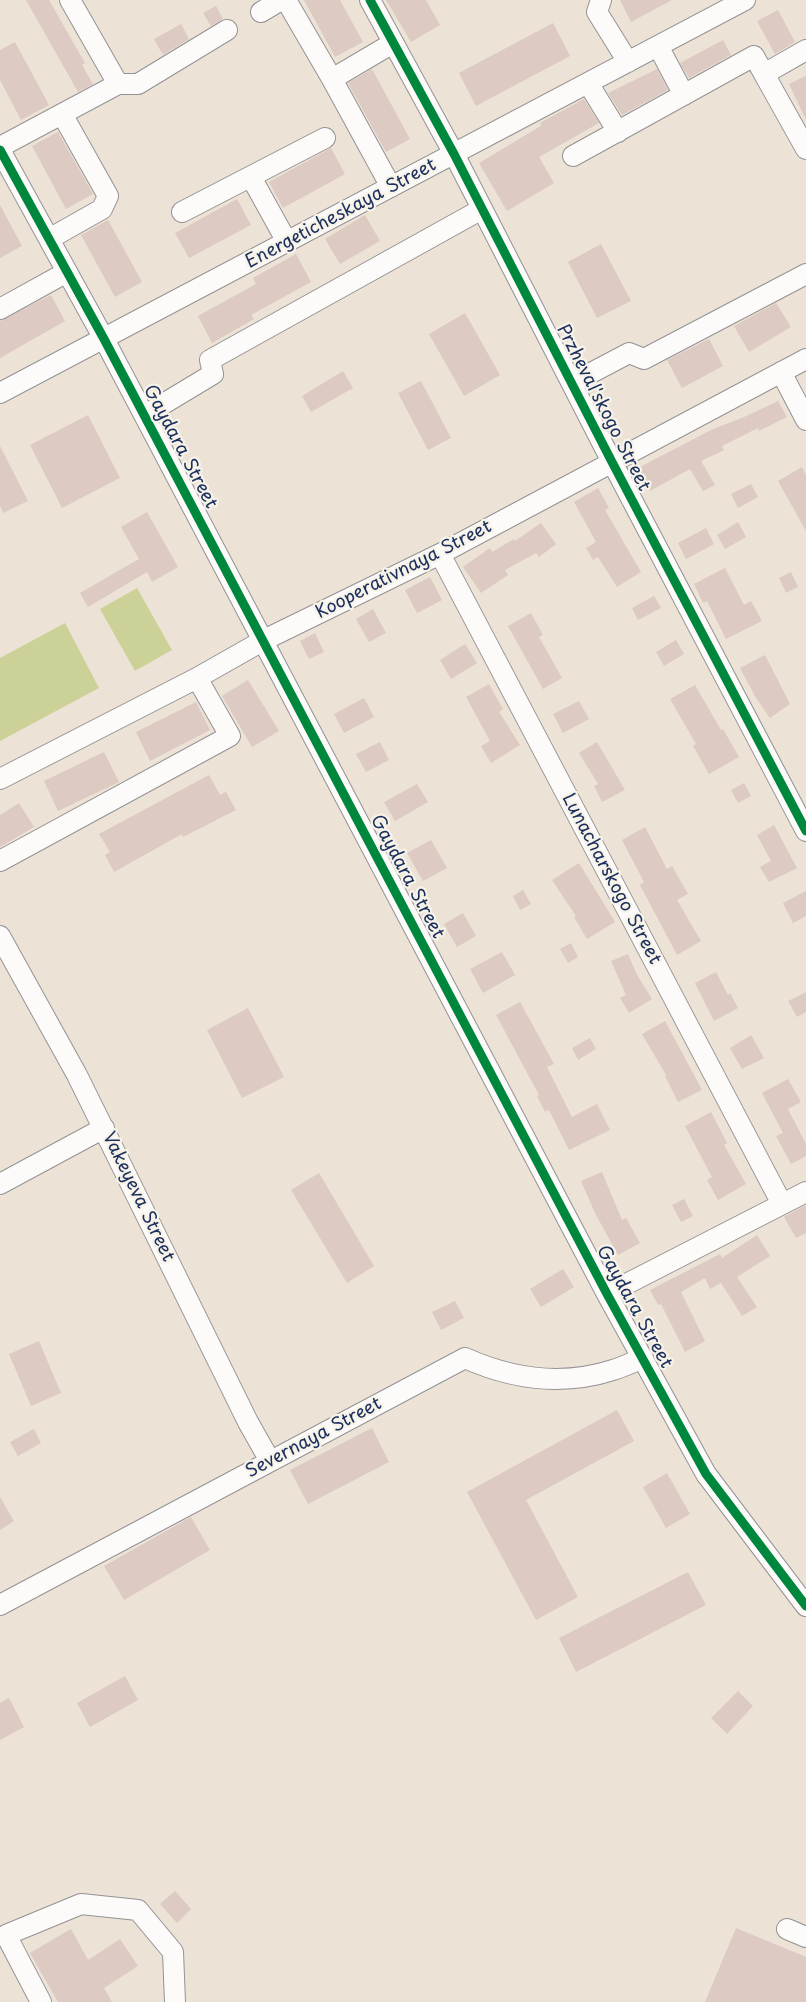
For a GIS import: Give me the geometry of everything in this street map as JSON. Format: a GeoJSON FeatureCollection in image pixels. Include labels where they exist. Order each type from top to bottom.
{"type":"FeatureCollection","features":[{"type":"Feature","properties":{"kind":"street"},"geometry":{"type":"LineString","coordinates":[[70,0],[118,84]]}},
{"type":"Feature","properties":{"kind":"street"},"geometry":{"type":"LineString","coordinates":[[261,12],[281,0]]}},
{"type":"Feature","properties":{"kind":"street"},"geometry":{"type":"LineString","coordinates":[[286,0],[391,188]]}},
{"type":"Feature","properties":{"kind":"street","name":"Przheval'skogo Street"},"geometry":{"type":"LineString","coordinates":[[370,0],[454,154],[612,462],[806,831]]}},
{"type":"Feature","properties":{"kind":"street"},"geometry":{"type":"LineString","coordinates":[[601,0],[597,12],[628,62]]}},
{"type":"Feature","properties":{"kind":"street","name":"Energeticheskaya Street"},"geometry":{"type":"LineString","coordinates":[[0,393],[745,0]]}},
{"type":"Feature","properties":{"kind":"street"},"geometry":{"type":"LineString","coordinates":[[0,149],[118,84],[138,84],[227,30]]}},
{"type":"Feature","properties":{"kind":"street"},"geometry":{"type":"LineString","coordinates":[[332,79],[393,43]]}},
{"type":"Feature","properties":{"kind":"street"},"geometry":{"type":"LineString","coordinates":[[658,46],[684,95]]}},
{"type":"Feature","properties":{"kind":"street"},"geometry":{"type":"LineString","coordinates":[[764,74],[806,50]]}},
{"type":"Feature","properties":{"kind":"street"},"geometry":{"type":"LineString","coordinates":[[573,156],[754,56],[806,150]]}},
{"type":"Feature","properties":{"kind":"street"},"geometry":{"type":"LineString","coordinates":[[588,83],[618,132]]}},
{"type":"Feature","properties":{"kind":"street"},"geometry":{"type":"LineString","coordinates":[[49,239],[102,209],[108,196],[62,114]]}},
{"type":"Feature","properties":{"kind":"street"},"geometry":{"type":"LineString","coordinates":[[182,212],[324,138]]}},
{"type":"Feature","properties":{"kind":"street","name":"Gaydara Street"},"geometry":{"type":"LineString","coordinates":[[0,149],[145,415],[607,1294],[706,1474],[806,1606]]}},
{"type":"Feature","properties":{"kind":"street"},"geometry":{"type":"LineString","coordinates":[[251,177],[287,242]]}},
{"type":"Feature","properties":{"kind":"street"},"geometry":{"type":"LineString","coordinates":[[145,415],[213,374],[210,360],[482,209]]}},
{"type":"Feature","properties":{"kind":"street"},"geometry":{"type":"LineString","coordinates":[[0,309],[67,272]]}},
{"type":"Feature","properties":{"kind":"street"},"geometry":{"type":"LineString","coordinates":[[572,383],[629,353],[644,359],[806,274]]}},
{"type":"Feature","properties":{"kind":"street","name":"Kooperativnaya Street"},"geometry":{"type":"LineString","coordinates":[[0,779],[197,678],[264,640],[440,554],[806,359]]}},
{"type":"Feature","properties":{"kind":"street"},"geometry":{"type":"LineString","coordinates":[[782,372],[806,420]]}},
{"type":"Feature","properties":{"kind":"street","name":"Lunacharskogo Street"},"geometry":{"type":"LineString","coordinates":[[440,554],[782,1204]]}},
{"type":"Feature","properties":{"kind":"street"},"geometry":{"type":"LineString","coordinates":[[0,861],[230,736],[197,678]]}},
{"type":"Feature","properties":{"kind":"street","name":"Vakeyeva Street"},"geometry":{"type":"LineString","coordinates":[[0,936],[77,1075],[248,1422],[270,1461]]}},
{"type":"Feature","properties":{"kind":"street"},"geometry":{"type":"LineString","coordinates":[[0,1184],[104,1128]]}},
{"type":"Feature","properties":{"kind":"street"},"geometry":{"type":"LineString","coordinates":[[607,1294],[806,1192]]}},
{"type":"Feature","properties":{"kind":"street","name":"Severnaya Street"},"geometry":{"type":"LineString","coordinates":[[0,1605],[465,1358],[488,1368],[557,1380],[615,1370],[643,1358]]}},
{"type":"Feature","properties":{"kind":"street"},"geometry":{"type":"LineString","coordinates":[[41,2002],[6,1935],[81,1904],[138,1910],[174,1952],[175,2002]]}},
{"type":"Feature","properties":{"kind":"street"},"geometry":{"type":"LineString","coordinates":[[787,1929],[806,1937]]}},
{"type":"Feature","properties":{"kind":"green space"},"geometry":{"type":"Polygon","coordinates":[[[137,588],[172,650],[135,671],[100,609],[137,588]]]}},
{"type":"Feature","properties":{"kind":"green space"},"geometry":{"type":"Polygon","coordinates":[[[65,623],[99,688],[0,741],[0,658],[65,623]]]}},
{"type":"Feature","properties":{"kind":"building"},"geometry":{"type":"Polygon","coordinates":[[[26,0],[49,0],[85,63],[82,65],[93,84],[78,92],[26,0]]]}},
{"type":"Feature","properties":{"kind":"building"},"geometry":{"type":"Polygon","coordinates":[[[304,0],[340,0],[363,42],[335,57],[304,0]]]}},
{"type":"Feature","properties":{"kind":"building"},"geometry":{"type":"Polygon","coordinates":[[[386,0],[426,0],[440,25],[411,42],[386,0]]]}},
{"type":"Feature","properties":{"kind":"building"},"geometry":{"type":"Polygon","coordinates":[[[620,0],[672,0],[631,22],[620,0]]]}},
{"type":"Feature","properties":{"kind":"building"},"geometry":{"type":"Polygon","coordinates":[[[216,6],[223,19],[211,26],[203,13],[216,6]]]}},
{"type":"Feature","properties":{"kind":"building"},"geometry":{"type":"Polygon","coordinates":[[[778,10],[795,42],[775,54],[757,21],[778,10]]]}},
{"type":"Feature","properties":{"kind":"building"},"geometry":{"type":"Polygon","coordinates":[[[553,23],[570,56],[476,106],[459,73],[553,23]]]}},
{"type":"Feature","properties":{"kind":"building"},"geometry":{"type":"Polygon","coordinates":[[[181,24],[189,39],[163,55],[154,39],[181,24]]]}},
{"type":"Feature","properties":{"kind":"building"},"geometry":{"type":"Polygon","coordinates":[[[723,40],[731,55],[689,78],[680,63],[723,40]]]}},
{"type":"Feature","properties":{"kind":"building"},"geometry":{"type":"Polygon","coordinates":[[[15,42],[49,105],[21,120],[0,80],[0,50],[15,42]]]}},
{"type":"Feature","properties":{"kind":"building"},"geometry":{"type":"Polygon","coordinates":[[[372,69],[410,139],[386,152],[348,83],[372,69]]]}},
{"type":"Feature","properties":{"kind":"building"},"geometry":{"type":"Polygon","coordinates":[[[657,69],[668,90],[622,115],[608,93],[657,69]]]}},
{"type":"Feature","properties":{"kind":"building"},"geometry":{"type":"Polygon","coordinates":[[[806,76],[806,120],[789,84],[806,76]]]}},
{"type":"Feature","properties":{"kind":"building"},"geometry":{"type":"Polygon","coordinates":[[[584,99],[599,123],[539,157],[554,183],[507,211],[479,163],[541,126],[540,123],[584,99]]]}},
{"type":"Feature","properties":{"kind":"building"},"geometry":{"type":"Polygon","coordinates":[[[58,132],[93,194],[66,209],[32,146],[58,132]]]}},
{"type":"Feature","properties":{"kind":"building"},"geometry":{"type":"Polygon","coordinates":[[[331,148],[345,174],[283,208],[269,182],[331,148]]]}},
{"type":"Feature","properties":{"kind":"building"},"geometry":{"type":"Polygon","coordinates":[[[237,199],[251,225],[189,258],[175,233],[237,199]]]}},
{"type":"Feature","properties":{"kind":"building"},"geometry":{"type":"Polygon","coordinates":[[[0,205],[22,246],[0,258],[0,205]]]}},
{"type":"Feature","properties":{"kind":"building"},"geometry":{"type":"Polygon","coordinates":[[[365,215],[380,241],[340,264],[325,239],[365,215]]]}},
{"type":"Feature","properties":{"kind":"building"},"geometry":{"type":"Polygon","coordinates":[[[108,220],[142,282],[115,297],[81,235],[108,220]]]}},
{"type":"Feature","properties":{"kind":"building"},"geometry":{"type":"Polygon","coordinates":[[[601,244],[631,301],[597,318],[568,262],[601,244]]]}},
{"type":"Feature","properties":{"kind":"building"},"geometry":{"type":"Polygon","coordinates":[[[296,254],[311,282],[251,315],[254,319],[212,343],[198,316],[256,284],[253,278],[296,254]]]}},
{"type":"Feature","properties":{"kind":"building"},"geometry":{"type":"Polygon","coordinates":[[[51,295],[65,321],[0,358],[0,321],[51,295]]]}},
{"type":"Feature","properties":{"kind":"building"},"geometry":{"type":"Polygon","coordinates":[[[776,303],[791,327],[749,352],[734,326],[776,303]]]}},
{"type":"Feature","properties":{"kind":"building"},"geometry":{"type":"Polygon","coordinates":[[[465,313],[500,375],[464,396],[429,334],[465,313]]]}},
{"type":"Feature","properties":{"kind":"building"},"geometry":{"type":"Polygon","coordinates":[[[709,339],[723,366],[682,388],[667,360],[709,339]]]}},
{"type":"Feature","properties":{"kind":"building"},"geometry":{"type":"Polygon","coordinates":[[[343,371],[353,388],[311,412],[302,396],[343,371]]]}},
{"type":"Feature","properties":{"kind":"building"},"geometry":{"type":"Polygon","coordinates":[[[421,381],[451,438],[428,450],[398,393],[421,381]]]}},
{"type":"Feature","properties":{"kind":"building"},"geometry":{"type":"Polygon","coordinates":[[[778,401],[787,417],[722,446],[724,450],[701,461],[715,485],[703,491],[690,469],[650,491],[638,468],[713,429],[778,401]]]}},
{"type":"Feature","properties":{"kind":"building"},"geometry":{"type":"Polygon","coordinates":[[[88,415],[120,478],[62,508],[30,445],[88,415]]]}},
{"type":"Feature","properties":{"kind":"building"},"geometry":{"type":"Polygon","coordinates":[[[0,446],[28,501],[3,513],[0,506],[0,446]]]}},
{"type":"Feature","properties":{"kind":"building"},"geometry":{"type":"Polygon","coordinates":[[[802,467],[806,475],[806,531],[778,481],[802,467]]]}},
{"type":"Feature","properties":{"kind":"building"},"geometry":{"type":"Polygon","coordinates":[[[751,484],[758,497],[738,508],[731,494],[751,484]]]}},
{"type":"Feature","properties":{"kind":"building"},"geometry":{"type":"Polygon","coordinates":[[[598,488],[609,508],[605,510],[641,572],[617,587],[598,557],[593,560],[586,548],[596,542],[574,502],[598,488]]]}},
{"type":"Feature","properties":{"kind":"building"},"geometry":{"type":"Polygon","coordinates":[[[147,512],[178,567],[152,582],[147,572],[88,607],[80,593],[139,559],[121,527],[147,512]]]}},
{"type":"Feature","properties":{"kind":"building"},"geometry":{"type":"Polygon","coordinates":[[[738,522],[746,537],[725,549],[717,535],[738,522]]]}},
{"type":"Feature","properties":{"kind":"building"},"geometry":{"type":"Polygon","coordinates":[[[541,523],[556,544],[539,557],[536,553],[505,570],[508,575],[481,593],[463,567],[490,548],[492,552],[514,539],[515,541],[541,523]]]}},
{"type":"Feature","properties":{"kind":"building"},"geometry":{"type":"Polygon","coordinates":[[[706,528],[714,544],[686,559],[678,543],[706,528]]]}},
{"type":"Feature","properties":{"kind":"building"},"geometry":{"type":"Polygon","coordinates":[[[725,568],[744,605],[751,601],[762,621],[726,639],[707,601],[703,603],[694,584],[725,568]]]}},
{"type":"Feature","properties":{"kind":"building"},"geometry":{"type":"Polygon","coordinates":[[[791,572],[798,587],[786,593],[779,578],[791,572]]]}},
{"type":"Feature","properties":{"kind":"building"},"geometry":{"type":"Polygon","coordinates":[[[430,577],[442,600],[417,613],[405,590],[430,577]]]}},
{"type":"Feature","properties":{"kind":"building"},"geometry":{"type":"Polygon","coordinates":[[[654,596],[661,608],[638,620],[632,608],[654,596]]]}},
{"type":"Feature","properties":{"kind":"building"},"geometry":{"type":"Polygon","coordinates":[[[373,609],[386,633],[369,642],[356,619],[373,609]]]}},
{"type":"Feature","properties":{"kind":"building"},"geometry":{"type":"Polygon","coordinates":[[[531,613],[543,635],[539,637],[562,678],[543,689],[508,626],[531,613]]]}},
{"type":"Feature","properties":{"kind":"building"},"geometry":{"type":"Polygon","coordinates":[[[315,633],[324,652],[309,659],[300,641],[315,633]]]}},
{"type":"Feature","properties":{"kind":"building"},"geometry":{"type":"Polygon","coordinates":[[[676,640],[684,654],[664,666],[656,652],[676,640]]]}},
{"type":"Feature","properties":{"kind":"building"},"geometry":{"type":"Polygon","coordinates":[[[465,644],[477,663],[451,679],[440,660],[465,644]]]}},
{"type":"Feature","properties":{"kind":"building"},"geometry":{"type":"Polygon","coordinates":[[[765,655],[790,704],[770,718],[740,668],[765,655]]]}},
{"type":"Feature","properties":{"kind":"building"},"geometry":{"type":"Polygon","coordinates":[[[248,680],[279,731],[252,747],[222,696],[248,680]]]}},
{"type":"Feature","properties":{"kind":"building"},"geometry":{"type":"Polygon","coordinates":[[[489,684],[503,709],[499,712],[520,745],[491,763],[481,746],[490,741],[466,697],[489,684]]]}},
{"type":"Feature","properties":{"kind":"building"},"geometry":{"type":"Polygon","coordinates":[[[695,685],[739,757],[709,774],[693,746],[696,744],[670,699],[695,685]]]}},
{"type":"Feature","properties":{"kind":"building"},"geometry":{"type":"Polygon","coordinates":[[[364,698],[374,717],[344,733],[334,714],[364,698]]]}},
{"type":"Feature","properties":{"kind":"building"},"geometry":{"type":"Polygon","coordinates":[[[579,701],[589,719],[563,733],[553,714],[579,701]]]}},
{"type":"Feature","properties":{"kind":"building"},"geometry":{"type":"Polygon","coordinates":[[[196,702],[210,730],[150,761],[136,732],[196,702]]]}},
{"type":"Feature","properties":{"kind":"building"},"geometry":{"type":"Polygon","coordinates":[[[380,742],[389,760],[366,772],[356,754],[380,742]]]}},
{"type":"Feature","properties":{"kind":"building"},"geometry":{"type":"Polygon","coordinates":[[[597,742],[625,790],[602,802],[594,786],[598,784],[579,753],[597,742]]]}},
{"type":"Feature","properties":{"kind":"building"},"geometry":{"type":"Polygon","coordinates":[[[104,752],[119,782],[58,811],[44,781],[104,752]]]}},
{"type":"Feature","properties":{"kind":"building"},"geometry":{"type":"Polygon","coordinates":[[[209,775],[220,795],[226,792],[236,810],[183,837],[182,834],[114,872],[105,855],[110,852],[99,834],[209,775]]]}},
{"type":"Feature","properties":{"kind":"building"},"geometry":{"type":"Polygon","coordinates":[[[744,783],[751,796],[738,803],[731,790],[744,783]]]}},
{"type":"Feature","properties":{"kind":"building"},"geometry":{"type":"Polygon","coordinates":[[[417,784],[428,802],[395,821],[384,802],[417,784]]]}},
{"type":"Feature","properties":{"kind":"building"},"geometry":{"type":"Polygon","coordinates":[[[19,803],[34,827],[0,847],[0,815],[19,803]]]}},
{"type":"Feature","properties":{"kind":"building"},"geometry":{"type":"Polygon","coordinates":[[[774,825],[797,868],[769,882],[760,867],[771,861],[757,835],[774,825]]]}},
{"type":"Feature","properties":{"kind":"building"},"geometry":{"type":"Polygon","coordinates":[[[645,827],[667,869],[672,866],[688,894],[677,900],[701,941],[677,955],[640,885],[644,882],[622,840],[645,827]]]}},
{"type":"Feature","properties":{"kind":"building"},"geometry":{"type":"Polygon","coordinates":[[[431,840],[447,868],[423,881],[407,853],[431,840]]]}},
{"type":"Feature","properties":{"kind":"building"},"geometry":{"type":"Polygon","coordinates":[[[579,863],[615,922],[587,939],[574,917],[576,916],[552,880],[579,863]]]}},
{"type":"Feature","properties":{"kind":"building"},"geometry":{"type":"Polygon","coordinates":[[[523,890],[531,904],[520,910],[513,896],[523,890]]]}},
{"type":"Feature","properties":{"kind":"building"},"geometry":{"type":"Polygon","coordinates":[[[806,891],[806,916],[793,923],[783,903],[806,891]]]}},
{"type":"Feature","properties":{"kind":"building"},"geometry":{"type":"Polygon","coordinates":[[[463,913],[476,936],[457,947],[444,924],[463,913]]]}},
{"type":"Feature","properties":{"kind":"building"},"geometry":{"type":"Polygon","coordinates":[[[571,943],[578,957],[568,963],[560,949],[571,943]]]}},
{"type":"Feature","properties":{"kind":"building"},"geometry":{"type":"Polygon","coordinates":[[[502,952],[515,975],[483,993],[470,969],[502,952]]]}},
{"type":"Feature","properties":{"kind":"building"},"geometry":{"type":"Polygon","coordinates":[[[628,954],[637,975],[652,999],[629,1013],[620,998],[626,995],[611,961],[628,954]]]}},
{"type":"Feature","properties":{"kind":"building"},"geometry":{"type":"Polygon","coordinates":[[[716,972],[738,1008],[714,1021],[695,983],[716,972]]]}},
{"type":"Feature","properties":{"kind":"building"},"geometry":{"type":"Polygon","coordinates":[[[806,992],[806,1012],[797,1017],[788,1001],[806,992]]]}},
{"type":"Feature","properties":{"kind":"building"},"geometry":{"type":"Polygon","coordinates":[[[520,1002],[554,1064],[547,1067],[572,1117],[597,1104],[610,1130],[569,1150],[549,1110],[545,1112],[537,1096],[539,1095],[496,1015],[520,1002]]]}},
{"type":"Feature","properties":{"kind":"building"},"geometry":{"type":"Polygon","coordinates":[[[248,1008],[284,1077],[242,1098],[207,1030],[248,1008]]]}},
{"type":"Feature","properties":{"kind":"building"},"geometry":{"type":"Polygon","coordinates":[[[665,1021],[702,1090],[678,1102],[666,1075],[642,1034],[665,1021]]]}},
{"type":"Feature","properties":{"kind":"building"},"geometry":{"type":"Polygon","coordinates":[[[751,1035],[764,1058],[742,1069],[730,1048],[751,1035]]]}},
{"type":"Feature","properties":{"kind":"building"},"geometry":{"type":"Polygon","coordinates":[[[590,1038],[596,1049],[578,1060],[572,1048],[590,1038]]]}},
{"type":"Feature","properties":{"kind":"building"},"geometry":{"type":"Polygon","coordinates":[[[788,1079],[801,1102],[788,1109],[806,1144],[806,1156],[791,1164],[776,1136],[783,1133],[762,1093],[788,1079]]]}},
{"type":"Feature","properties":{"kind":"building"},"geometry":{"type":"Polygon","coordinates":[[[711,1112],[727,1143],[724,1145],[746,1184],[718,1200],[707,1180],[712,1177],[685,1126],[711,1112]]]}},
{"type":"Feature","properties":{"kind":"building"},"geometry":{"type":"Polygon","coordinates":[[[602,1172],[622,1220],[626,1218],[640,1243],[618,1255],[581,1181],[602,1172]]]}},
{"type":"Feature","properties":{"kind":"building"},"geometry":{"type":"Polygon","coordinates":[[[319,1173],[374,1266],[347,1283],[291,1190],[319,1173]]]}},
{"type":"Feature","properties":{"kind":"building"},"geometry":{"type":"Polygon","coordinates":[[[684,1199],[693,1216],[681,1222],[672,1205],[684,1199]]]}},
{"type":"Feature","properties":{"kind":"building"},"geometry":{"type":"Polygon","coordinates":[[[806,1205],[806,1233],[796,1238],[784,1217],[806,1205]]]}},
{"type":"Feature","properties":{"kind":"building"},"geometry":{"type":"Polygon","coordinates":[[[757,1235],[770,1256],[737,1277],[757,1307],[742,1316],[721,1283],[710,1289],[705,1278],[681,1292],[705,1341],[685,1352],[661,1304],[658,1305],[650,1290],[720,1254],[722,1258],[757,1235]]]}},
{"type":"Feature","properties":{"kind":"building"},"geometry":{"type":"Polygon","coordinates":[[[563,1269],[574,1287],[541,1307],[530,1289],[563,1269]]]}},
{"type":"Feature","properties":{"kind":"building"},"geometry":{"type":"Polygon","coordinates":[[[455,1301],[464,1318],[441,1330],[432,1312],[455,1301]]]}},
{"type":"Feature","properties":{"kind":"building"},"geometry":{"type":"Polygon","coordinates":[[[39,1341],[61,1393],[31,1406],[9,1354],[39,1341]]]}},
{"type":"Feature","properties":{"kind":"building"},"geometry":{"type":"Polygon","coordinates":[[[617,1410],[634,1441],[526,1500],[578,1597],[536,1620],[467,1492],[617,1410]]]}},
{"type":"Feature","properties":{"kind":"building"},"geometry":{"type":"Polygon","coordinates":[[[372,1428],[389,1462],[308,1504],[290,1470],[372,1428]]]}},
{"type":"Feature","properties":{"kind":"building"},"geometry":{"type":"Polygon","coordinates":[[[34,1429],[41,1443],[18,1456],[10,1442],[34,1429]]]}},
{"type":"Feature","properties":{"kind":"building"},"geometry":{"type":"Polygon","coordinates":[[[667,1473],[690,1514],[666,1528],[643,1487],[667,1473]]]}},
{"type":"Feature","properties":{"kind":"building"},"geometry":{"type":"Polygon","coordinates":[[[0,1497],[14,1521],[0,1530],[0,1497]]]}},
{"type":"Feature","properties":{"kind":"building"},"geometry":{"type":"Polygon","coordinates":[[[191,1517],[210,1550],[124,1600],[104,1566],[191,1517]]]}},
{"type":"Feature","properties":{"kind":"building"},"geometry":{"type":"Polygon","coordinates":[[[688,1572],[706,1605],[576,1672],[559,1638],[688,1572]]]}},
{"type":"Feature","properties":{"kind":"building"},"geometry":{"type":"Polygon","coordinates":[[[125,1676],[138,1700],[90,1727],[77,1703],[125,1676]]]}},
{"type":"Feature","properties":{"kind":"building"},"geometry":{"type":"Polygon","coordinates":[[[738,1691],[753,1706],[727,1734],[711,1718],[738,1691]]]}},
{"type":"Feature","properties":{"kind":"building"},"geometry":{"type":"Polygon","coordinates":[[[9,1698],[24,1727],[0,1740],[0,1703],[9,1698]]]}},
{"type":"Feature","properties":{"kind":"building"},"geometry":{"type":"Polygon","coordinates":[[[175,1891],[191,1909],[177,1923],[160,1904],[175,1891]]]}},
{"type":"Feature","properties":{"kind":"building"},"geometry":{"type":"Polygon","coordinates":[[[736,1928],[806,1957],[806,2002],[705,2002],[736,1928]]]}},
{"type":"Feature","properties":{"kind":"building"},"geometry":{"type":"Polygon","coordinates":[[[71,1929],[88,1960],[120,1939],[138,1966],[104,1988],[112,2002],[58,2002],[30,1953],[71,1929]]]}},
{"type":"Feature","properties":{"kind":"cycle path"},"geometry":{"type":"LineString","coordinates":[[370,0],[454,154],[612,462],[806,831]]}},
{"type":"Feature","properties":{"kind":"cycle path"},"geometry":{"type":"LineString","coordinates":[[0,150],[104,339],[607,1294],[706,1474],[806,1606]]}}]}
